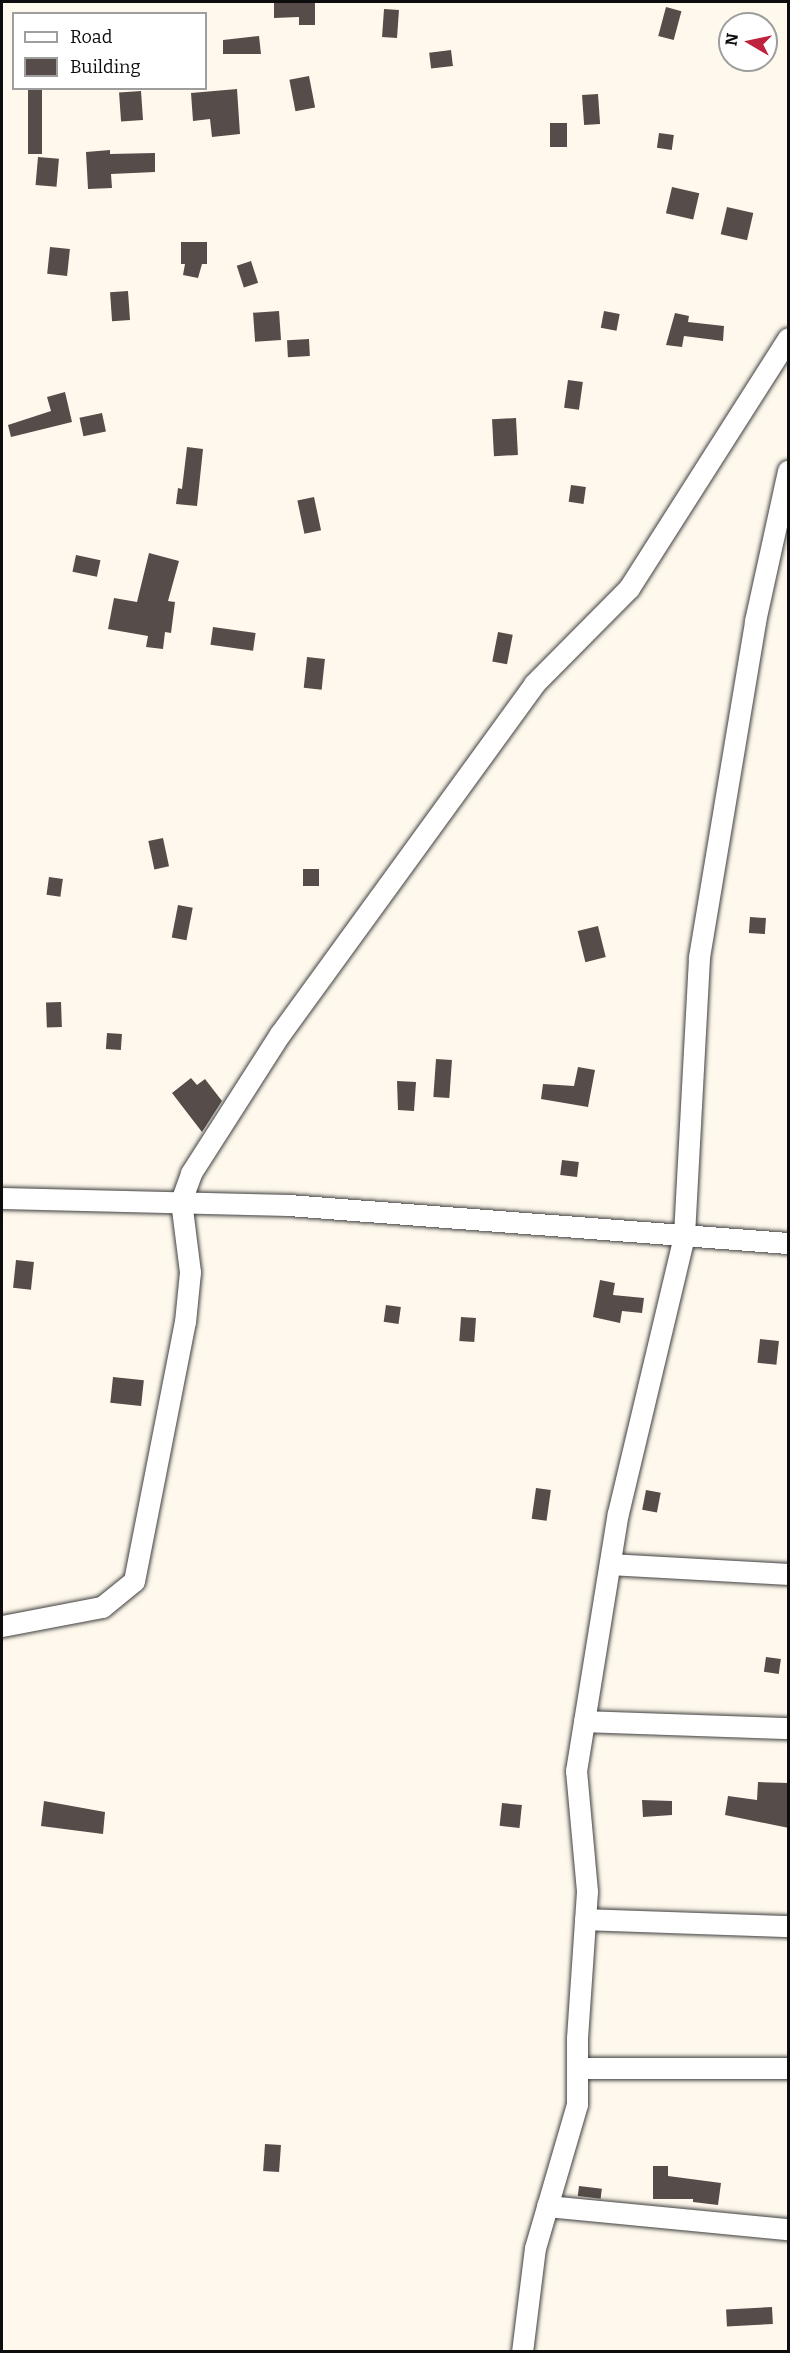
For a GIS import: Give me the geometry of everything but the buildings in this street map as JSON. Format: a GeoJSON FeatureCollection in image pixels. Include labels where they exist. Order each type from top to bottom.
{"type":"FeatureCollection","features":[{"type":"Feature","properties":{"kind":"street"},"geometry":{"type":"LineString","coordinates":[[2,1626],[102,1607],[134,1581],[185,1322],[190,1272],[181,1202],[191,1173],[280,1034],[534,684],[629,588],[789,338]]}},
{"type":"Feature","properties":{"kind":"street"},"geometry":{"type":"LineString","coordinates":[[522,2352],[535,2248],[577,2104],[587,1891],[576,1771],[618,1513],[684,1235],[699,957],[755,621],[789,471]]}},
{"type":"Feature","properties":{"kind":"street"},"geometry":{"type":"LineString","coordinates":[[2,1198],[288,1205],[789,1243]]}},
{"type":"Feature","properties":{"kind":"street"},"geometry":{"type":"LineString","coordinates":[[610,1564],[789,1574]]}},
{"type":"Feature","properties":{"kind":"street"},"geometry":{"type":"LineString","coordinates":[[584,1721],[789,1728]]}},
{"type":"Feature","properties":{"kind":"street"},"geometry":{"type":"LineString","coordinates":[[585,1919],[789,1926]]}},
{"type":"Feature","properties":{"kind":"street"},"geometry":{"type":"LineString","coordinates":[[577,2068],[789,2068]]}},
{"type":"Feature","properties":{"kind":"street"},"geometry":{"type":"LineString","coordinates":[[547,2206],[789,2229]]}}]}
